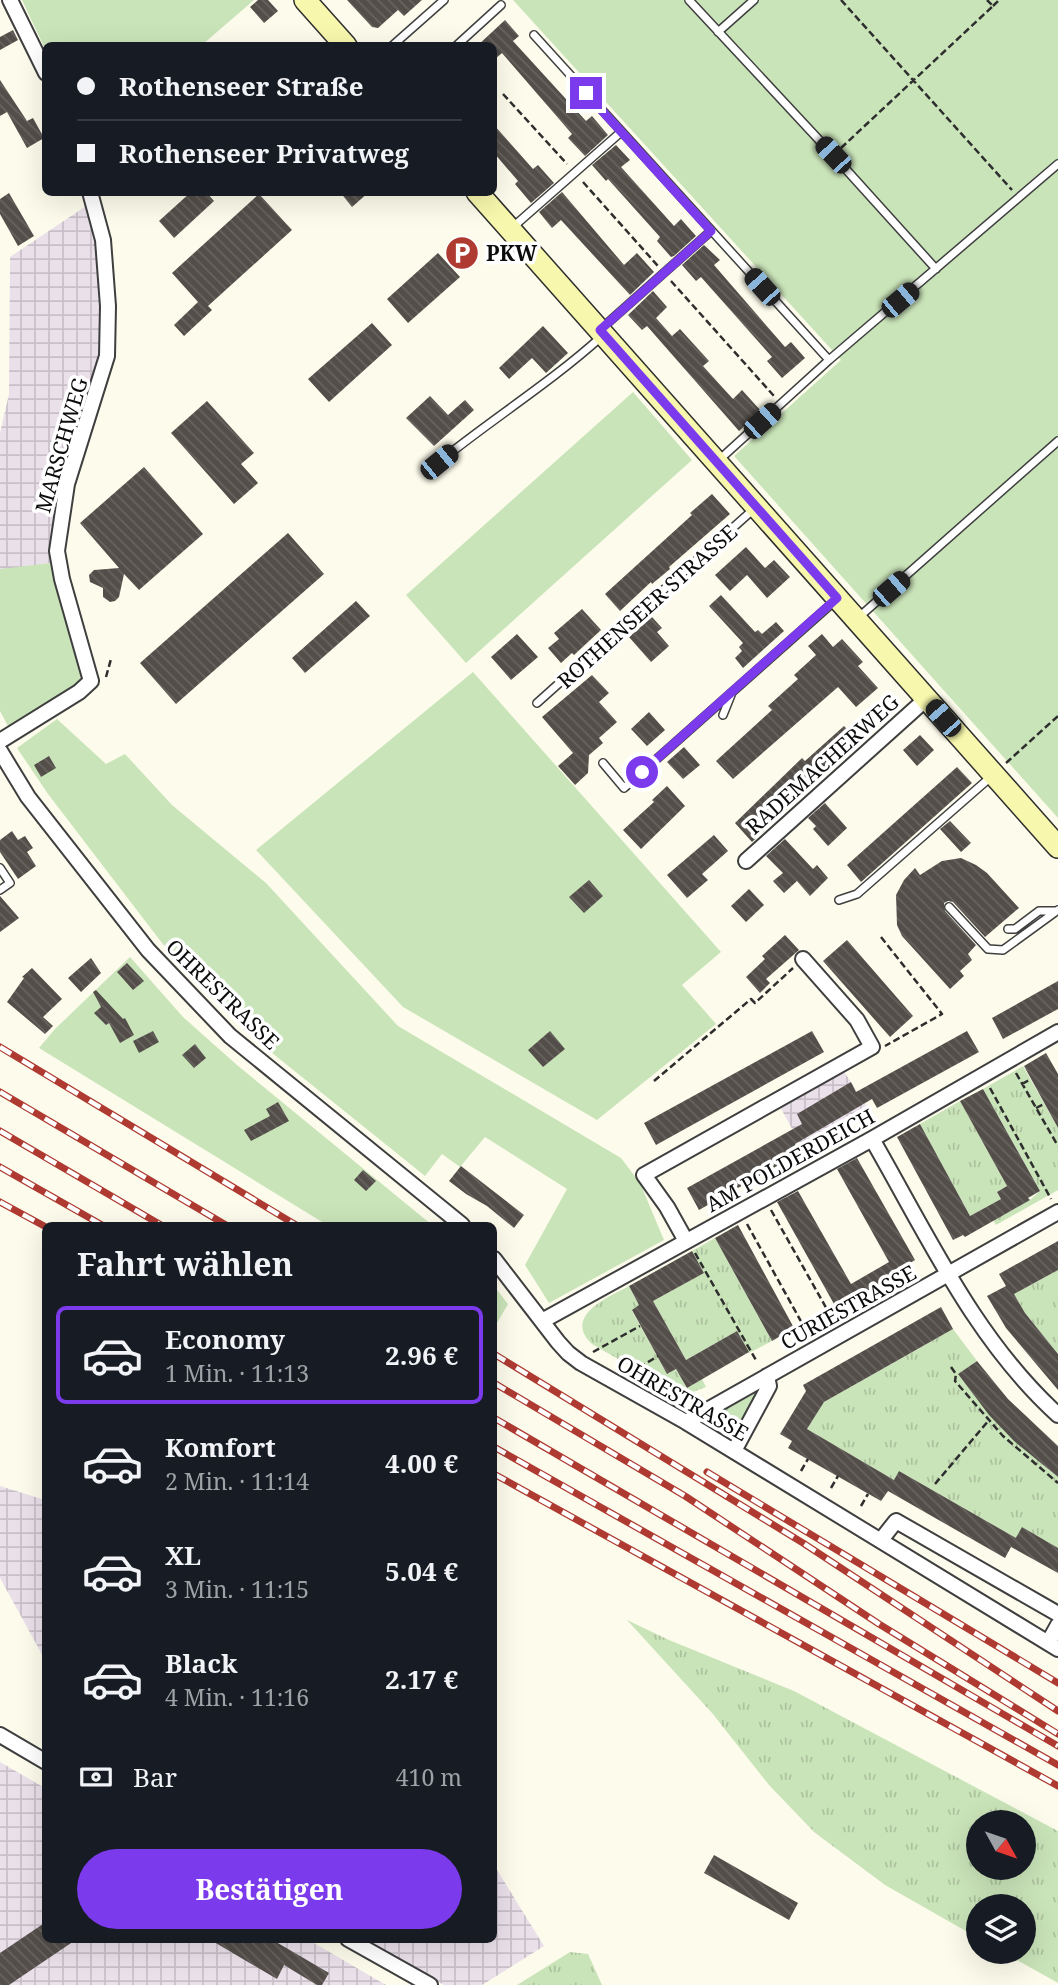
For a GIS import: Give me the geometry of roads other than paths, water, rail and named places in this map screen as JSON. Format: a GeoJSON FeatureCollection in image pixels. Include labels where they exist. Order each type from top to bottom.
{"type":"FeatureCollection","features":[{"type":"Feature","properties":{"kind":"street"},"geometry":{"type":"LineString","coordinates":[[9,0],[42,65]]}},
{"type":"Feature","properties":{"kind":"street"},"geometry":{"type":"LineString","coordinates":[[305,0],[342,42]]}},
{"type":"Feature","properties":{"kind":"street","name":"MARSCHWEG"},"geometry":{"type":"LineString","coordinates":[[0,741],[79,692],[91,681],[62,579],[57,551],[67,484],[107,356],[108,306],[103,240],[91,196]]}},
{"type":"Feature","properties":{"kind":"street","name":"ROTHENSEER STRASSE"},"geometry":{"type":"LineString","coordinates":[[480,196],[1058,847]]}},
{"type":"Feature","properties":{"kind":"street","name":"RADEMACHERWEG"},"geometry":{"type":"LineString","coordinates":[[746,861],[926,699]]}},
{"type":"Feature","properties":{"kind":"street","name":"OHRESTRASSE"},"geometry":{"type":"LineString","coordinates":[[0,751],[28,797],[148,950],[230,1036],[458,1222]]}},
{"type":"Feature","properties":{"kind":"street"},"geometry":{"type":"LineString","coordinates":[[687,1241],[644,1175],[872,1047],[857,1020],[803,959]]}},
{"type":"Feature","properties":{"kind":"street","name":"AM POLDERDEICH"},"geometry":{"type":"LineString","coordinates":[[542,1321],[872,1139],[1058,1032]]}},
{"type":"Feature","properties":{"kind":"street","name":"CURIESTRASSE"},"geometry":{"type":"LineString","coordinates":[[872,1139],[949,1274]]}},
{"type":"Feature","properties":{"kind":"street","name":"CURIESTRASSE"},"geometry":{"type":"LineString","coordinates":[[686,1422],[1058,1212]]}},
{"type":"Feature","properties":{"kind":"street","name":"OHRESTRASSE"},"geometry":{"type":"LineString","coordinates":[[497,1263],[568,1353],[575,1358],[686,1422],[1053,1646],[1058,1625]]}},
{"type":"Feature","properties":{"kind":"street"},"geometry":{"type":"LineString","coordinates":[[949,1274],[976,1319],[1012,1367],[1058,1415]]}},
{"type":"Feature","properties":{"kind":"street","name":"CURIESTRASSE"},"geometry":{"type":"LineString","coordinates":[[734,1451],[769,1386],[767,1376]]}},
{"type":"Feature","properties":{"kind":"street"},"geometry":{"type":"LineString","coordinates":[[881,1540],[896,1521],[1058,1614]]}},
{"type":"Feature","properties":{"kind":"street"},"geometry":{"type":"LineString","coordinates":[[0,1735],[42,1760]]}},
{"type":"Feature","properties":{"kind":"street"},"geometry":{"type":"LineString","coordinates":[[355,1943],[430,1985]]}},
{"type":"Feature","properties":{"kind":"lane"},"geometry":{"type":"LineString","coordinates":[[396,42],[434,4],[444,0]]}},
{"type":"Feature","properties":{"kind":"lane"},"geometry":{"type":"LineString","coordinates":[[689,0],[936,270]]}},
{"type":"Feature","properties":{"kind":"lane"},"geometry":{"type":"LineString","coordinates":[[719,32],[754,0]]}},
{"type":"Feature","properties":{"kind":"lane"},"geometry":{"type":"LineString","coordinates":[[460,42],[501,5]]}},
{"type":"Feature","properties":{"kind":"lane"},"geometry":{"type":"LineString","coordinates":[[534,36],[829,360]]}},
{"type":"Feature","properties":{"kind":"lane"},"geometry":{"type":"LineString","coordinates":[[510,230],[621,132]]}},
{"type":"Feature","properties":{"kind":"lane"},"geometry":{"type":"LineString","coordinates":[[717,463],[829,360],[1058,164]]}},
{"type":"Feature","properties":{"kind":"lane"},"geometry":{"type":"LineString","coordinates":[[439,462],[485,425],[528,396],[711,231]]}},
{"type":"Feature","properties":{"kind":"lane"},"geometry":{"type":"LineString","coordinates":[[856,620],[1058,441]]}},
{"type":"Feature","properties":{"kind":"lane","name":"ROTHENSEER STRASSE"},"geometry":{"type":"LineString","coordinates":[[537,703],[756,508]]}},
{"type":"Feature","properties":{"kind":"lane"},"geometry":{"type":"LineString","coordinates":[[603,763],[624,788],[837,598]]}},
{"type":"Feature","properties":{"kind":"lane"},"geometry":{"type":"LineString","coordinates":[[723,715],[732,691]]}},
{"type":"Feature","properties":{"kind":"lane"},"geometry":{"type":"LineString","coordinates":[[839,900],[857,894],[993,775]]}},
{"type":"Feature","properties":{"kind":"lane"},"geometry":{"type":"LineString","coordinates":[[0,868],[10,883],[0,890]]}},
{"type":"Feature","properties":{"kind":"lane"},"geometry":{"type":"LineString","coordinates":[[949,906],[988,949],[1003,950],[1057,910]]}},
{"type":"Feature","properties":{"kind":"lane"},"geometry":{"type":"LineString","coordinates":[[1008,929],[1015,929],[1039,911],[1057,910]]}},
{"type":"Feature","properties":{"kind":"railway"},"geometry":{"type":"LineString","coordinates":[[0,1047],[291,1222]]}},
{"type":"Feature","properties":{"kind":"railway"},"geometry":{"type":"LineString","coordinates":[[0,1092],[221,1222]]}},
{"type":"Feature","properties":{"kind":"railway"},"geometry":{"type":"LineString","coordinates":[[0,1131],[156,1222]]}},
{"type":"Feature","properties":{"kind":"railway"},"geometry":{"type":"LineString","coordinates":[[0,1167],[97,1222]]}},
{"type":"Feature","properties":{"kind":"railway"},"geometry":{"type":"LineString","coordinates":[[0,1202],[42,1225]]}},
{"type":"Feature","properties":{"kind":"railway"},"geometry":{"type":"LineString","coordinates":[[497,1356],[803,1543],[1058,1711]]}},
{"type":"Feature","properties":{"kind":"railway"},"geometry":{"type":"LineString","coordinates":[[497,1385],[685,1496],[879,1624],[1058,1734]]}},
{"type":"Feature","properties":{"kind":"railway"},"geometry":{"type":"LineString","coordinates":[[497,1420],[1058,1746]]}},
{"type":"Feature","properties":{"kind":"railway"},"geometry":{"type":"LineString","coordinates":[[497,1449],[1058,1765]]}},
{"type":"Feature","properties":{"kind":"railway"},"geometry":{"type":"LineString","coordinates":[[707,1472],[1058,1683]]}},
{"type":"Feature","properties":{"kind":"railway"},"geometry":{"type":"LineString","coordinates":[[497,1476],[1058,1786]]}},
{"type":"Feature","properties":{"kind":"place","name":"PKW"},"geometry":{"type":"Point","coordinates":[462,253]}}]}
